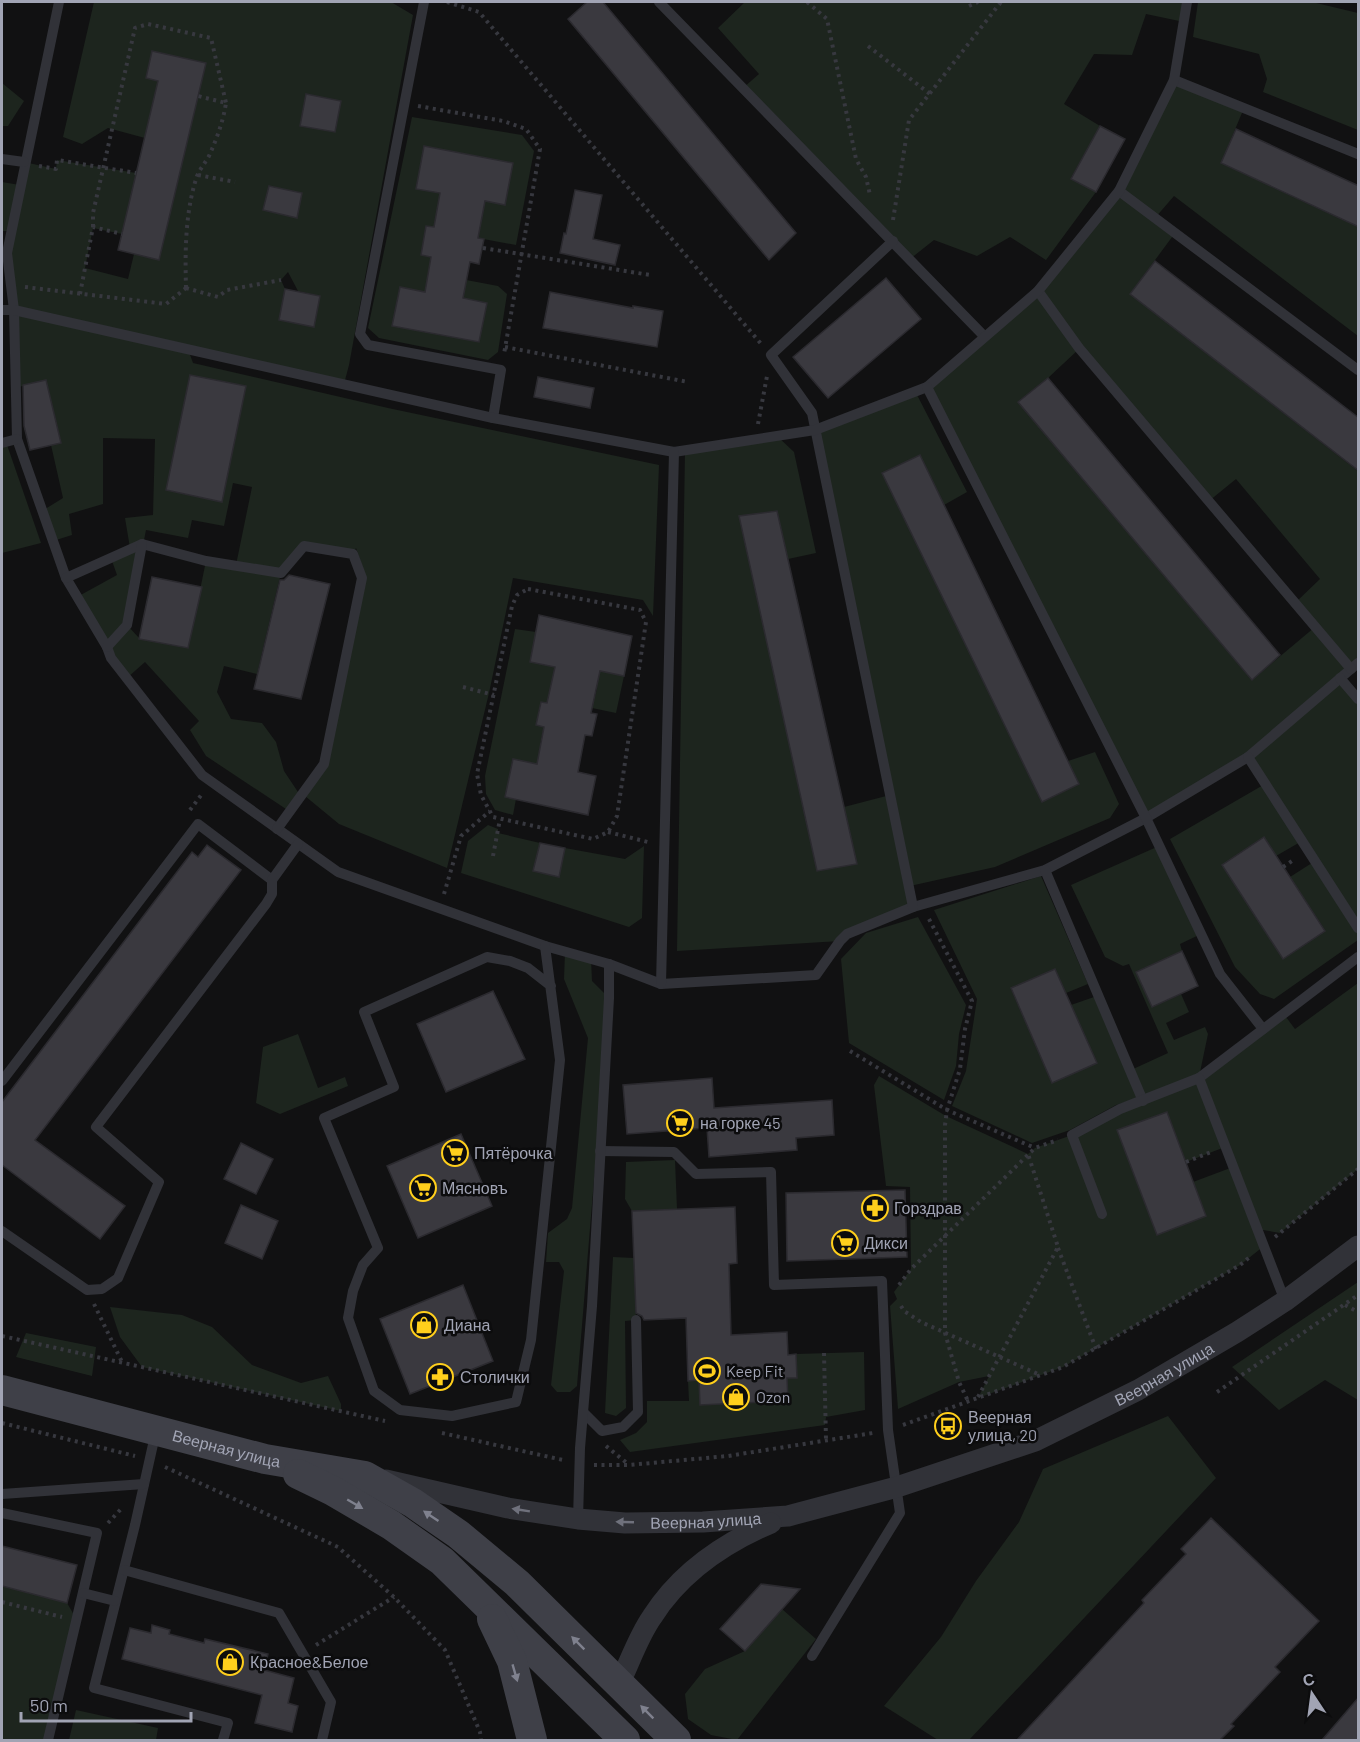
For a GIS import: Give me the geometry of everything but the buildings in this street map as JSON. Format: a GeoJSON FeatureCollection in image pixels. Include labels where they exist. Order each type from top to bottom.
{"type":"FeatureCollection","features":[{"type":"Feature","properties":{"kind":"street","name":"Веерная улица"},"geometry":{"type":"LineString","coordinates":[[2,1390],[265,1459],[365,1476],[508,1508],[578,1519],[625,1523],[703,1522],[788,1516],[960,1468],[1045,1437],[1138,1390],[1285,1301],[1359,1246]]}},
{"type":"Feature","properties":{"kind":"street"},"geometry":{"type":"LineString","coordinates":[[265,1459],[333,1491],[391,1525],[442,1561],[484,1600],[610,1734]]}},
{"type":"Feature","properties":{"kind":"street"},"geometry":{"type":"LineString","coordinates":[[365,1476],[412,1503],[458,1534],[518,1583],[676,1740]]}},
{"type":"Feature","properties":{"kind":"street"},"geometry":{"type":"LineString","coordinates":[[610,1734],[619,1684],[650,1619],[670,1591],[706,1559],[748,1533],[788,1516]]}},
{"type":"Feature","properties":{"kind":"street"},"geometry":{"type":"LineString","coordinates":[[484,1600],[512,1660],[532,1740]]}},
{"type":"Feature","properties":{"kind":"lane"},"geometry":{"type":"LineString","coordinates":[[59,2],[24,162],[7,254],[14,310],[17,439],[66,578],[107,647],[111,658],[202,775],[338,872],[545,946],[609,964],[661,984],[816,975],[840,941],[848,934],[918,906],[1045,870],[1146,818],[1248,757],[1355,666],[1079,348],[1038,291]]}},
{"type":"Feature","properties":{"kind":"lane"},"geometry":{"type":"LineString","coordinates":[[424,2],[360,334],[368,345],[501,370],[493,418]]}},
{"type":"Feature","properties":{"kind":"lane"},"geometry":{"type":"LineString","coordinates":[[659,2],[984,336]]}},
{"type":"Feature","properties":{"kind":"lane"},"geometry":{"type":"LineString","coordinates":[[2,310],[14,310],[493,418],[674,452],[814,430],[927,387],[1038,291],[1119,191],[1174,80],[1187,2]]}},
{"type":"Feature","properties":{"kind":"lane"},"geometry":{"type":"LineString","coordinates":[[1174,80],[1359,154]]}},
{"type":"Feature","properties":{"kind":"lane"},"geometry":{"type":"LineString","coordinates":[[2,159],[24,162]]}},
{"type":"Feature","properties":{"kind":"lane"},"geometry":{"type":"LineString","coordinates":[[1119,191],[1359,370]]}},
{"type":"Feature","properties":{"kind":"lane"},"geometry":{"type":"LineString","coordinates":[[892,240],[771,356],[812,413],[918,906]]}},
{"type":"Feature","properties":{"kind":"lane"},"geometry":{"type":"LineString","coordinates":[[927,387],[1146,818],[1220,974],[1263,1029]]}},
{"type":"Feature","properties":{"kind":"lane"},"geometry":{"type":"LineString","coordinates":[[2,443],[17,439]]}},
{"type":"Feature","properties":{"kind":"lane"},"geometry":{"type":"LineString","coordinates":[[661,984],[674,452]]}},
{"type":"Feature","properties":{"kind":"lane"},"geometry":{"type":"LineString","coordinates":[[66,578],[142,544],[206,561],[281,573],[304,546],[353,554],[362,578],[324,764],[277,829]]}},
{"type":"Feature","properties":{"kind":"lane"},"geometry":{"type":"LineString","coordinates":[[107,647],[127,625],[142,544]]}},
{"type":"Feature","properties":{"kind":"lane"},"geometry":{"type":"LineString","coordinates":[[1340,678],[1359,699]]}},
{"type":"Feature","properties":{"kind":"lane"},"geometry":{"type":"LineString","coordinates":[[1248,757],[1359,928]]}},
{"type":"Feature","properties":{"kind":"lane"},"geometry":{"type":"LineString","coordinates":[[2,1081],[198,824],[272,880]]}},
{"type":"Feature","properties":{"kind":"lane"},"geometry":{"type":"LineString","coordinates":[[2,1231],[87,1290],[102,1289],[118,1278],[159,1182],[96,1127],[266,904],[272,894],[272,880],[298,844]]}},
{"type":"Feature","properties":{"kind":"lane"},"geometry":{"type":"LineString","coordinates":[[1045,870],[1143,1101]]}},
{"type":"Feature","properties":{"kind":"lane"},"geometry":{"type":"LineString","coordinates":[[545,946],[560,1060],[531,1340],[516,1402],[452,1416],[400,1410],[374,1390],[348,1318],[352,1291],[363,1265],[378,1248],[324,1118],[394,1087],[364,1012],[487,957],[510,961],[528,968],[550,986]]}},
{"type":"Feature","properties":{"kind":"lane"},"geometry":{"type":"LineString","coordinates":[[1102,1214],[1072,1135],[1120,1109],[1199,1078],[1359,957]]}},
{"type":"Feature","properties":{"kind":"lane"},"geometry":{"type":"LineString","coordinates":[[578,1519],[583,1412],[592,1306],[609,964]]}},
{"type":"Feature","properties":{"kind":"lane"},"geometry":{"type":"LineString","coordinates":[[1199,1078],[1285,1301]]}},
{"type":"Feature","properties":{"kind":"lane"},"geometry":{"type":"LineString","coordinates":[[600,1151],[674,1152],[696,1174],[771,1173],[774,1285],[882,1281],[888,1430],[900,1513],[812,1656]]}},
{"type":"Feature","properties":{"kind":"lane"},"geometry":{"type":"LineString","coordinates":[[583,1412],[602,1431],[623,1427],[638,1412],[636,1320]]}},
{"type":"Feature","properties":{"kind":"lane"},"geometry":{"type":"LineString","coordinates":[[156,1431],[94,1688],[228,1723],[223,1740]]}},
{"type":"Feature","properties":{"kind":"lane"},"geometry":{"type":"LineString","coordinates":[[2,1494],[144,1484]]}},
{"type":"Feature","properties":{"kind":"lane"},"geometry":{"type":"LineString","coordinates":[[2,1513],[97,1533],[48,1740]]}},
{"type":"Feature","properties":{"kind":"lane"},"geometry":{"type":"LineString","coordinates":[[124,1570],[279,1613],[331,1702],[322,1740]]}},
{"type":"Feature","properties":{"kind":"lane"},"geometry":{"type":"LineString","coordinates":[[83,1593],[115,1602]]}},
{"type":"Feature","properties":{"kind":"path"},"geometry":{"type":"LineString","coordinates":[[447,2],[479,12],[771,356],[755,440]]}},
{"type":"Feature","properties":{"kind":"path"},"geometry":{"type":"LineString","coordinates":[[807,2],[827,19],[856,159],[866,177],[875,222]]}},
{"type":"Feature","properties":{"kind":"path"},"geometry":{"type":"LineString","coordinates":[[969,6],[978,2]]}},
{"type":"Feature","properties":{"kind":"path"},"geometry":{"type":"LineString","coordinates":[[892,240],[909,120],[1001,2]]}},
{"type":"Feature","properties":{"kind":"path"},"geometry":{"type":"LineString","coordinates":[[80,294],[93,227],[93,213],[135,28],[148,24],[212,38],[226,103],[222,125],[198,174],[188,223],[185,255],[186,288]]}},
{"type":"Feature","properties":{"kind":"path"},"geometry":{"type":"LineString","coordinates":[[868,46],[930,94]]}},
{"type":"Feature","properties":{"kind":"path"},"geometry":{"type":"LineString","coordinates":[[198,96],[226,103]]}},
{"type":"Feature","properties":{"kind":"path"},"geometry":{"type":"LineString","coordinates":[[404,104],[503,121],[526,129],[540,149],[501,370]]}},
{"type":"Feature","properties":{"kind":"path"},"geometry":{"type":"LineString","coordinates":[[24,162],[56,170],[57,160],[136,173]]}},
{"type":"Feature","properties":{"kind":"path"},"geometry":{"type":"LineString","coordinates":[[198,174],[235,182]]}},
{"type":"Feature","properties":{"kind":"path"},"geometry":{"type":"LineString","coordinates":[[93,227],[122,234]]}},
{"type":"Feature","properties":{"kind":"path"},"geometry":{"type":"LineString","coordinates":[[483,248],[650,275]]}},
{"type":"Feature","properties":{"kind":"path"},"geometry":{"type":"LineString","coordinates":[[186,288],[218,297],[227,290],[281,280]]}},
{"type":"Feature","properties":{"kind":"path"},"geometry":{"type":"LineString","coordinates":[[11,286],[166,304],[186,288]]}},
{"type":"Feature","properties":{"kind":"path"},"geometry":{"type":"LineString","coordinates":[[505,346],[688,382]]}},
{"type":"Feature","properties":{"kind":"path"},"geometry":{"type":"LineString","coordinates":[[528,589],[640,610],[646,622],[617,816],[608,832],[593,839],[493,817],[481,795],[477,774],[494,695],[512,606],[517,595],[528,589]]}},
{"type":"Feature","properties":{"kind":"path"},"geometry":{"type":"LineString","coordinates":[[463,687],[494,695]]}},
{"type":"Feature","properties":{"kind":"path"},"geometry":{"type":"LineString","coordinates":[[440,908],[461,836],[490,811]]}},
{"type":"Feature","properties":{"kind":"path"},"geometry":{"type":"LineString","coordinates":[[493,856],[500,819]]}},
{"type":"Feature","properties":{"kind":"path"},"geometry":{"type":"LineString","coordinates":[[608,832],[665,846]]}},
{"type":"Feature","properties":{"kind":"path"},"geometry":{"type":"LineString","coordinates":[[918,906],[972,1001],[965,1029],[960,1069],[946,1110],[945,1125],[945,1333],[968,1401]]}},
{"type":"Feature","properties":{"kind":"path"},"geometry":{"type":"LineString","coordinates":[[850,1051],[946,1110],[1035,1148]]}},
{"type":"Feature","properties":{"kind":"path"},"geometry":{"type":"LineString","coordinates":[[883,1298],[894,1292],[911,1269],[1028,1154],[1035,1148],[1072,1135]]}},
{"type":"Feature","properties":{"kind":"path"},"geometry":{"type":"LineString","coordinates":[[1186,1162],[1225,1147]]}},
{"type":"Feature","properties":{"kind":"path"},"geometry":{"type":"LineString","coordinates":[[1028,1154],[1058,1247],[1096,1349]]}},
{"type":"Feature","properties":{"kind":"path"},"geometry":{"type":"LineString","coordinates":[[439,1433],[580,1464],[629,1465],[728,1456],[888,1430],[1064,1367],[1240,1265],[1359,1169]]}},
{"type":"Feature","properties":{"kind":"path"},"geometry":{"type":"LineString","coordinates":[[978,1398],[1058,1247]]}},
{"type":"Feature","properties":{"kind":"path"},"geometry":{"type":"LineString","coordinates":[[87,1290],[123,1362]]}},
{"type":"Feature","properties":{"kind":"path"},"geometry":{"type":"LineString","coordinates":[[894,1292],[904,1311],[921,1322],[1040,1376]]}},
{"type":"Feature","properties":{"kind":"path"},"geometry":{"type":"LineString","coordinates":[[1217,1392],[1359,1295]]}},
{"type":"Feature","properties":{"kind":"path"},"geometry":{"type":"LineString","coordinates":[[1345,1305],[1359,1312]]}},
{"type":"Feature","properties":{"kind":"path"},"geometry":{"type":"LineString","coordinates":[[2,1336],[389,1422]]}},
{"type":"Feature","properties":{"kind":"path"},"geometry":{"type":"LineString","coordinates":[[824,1353],[826,1440]]}},
{"type":"Feature","properties":{"kind":"path"},"geometry":{"type":"LineString","coordinates":[[2,1423],[150,1460],[338,1547],[394,1597],[445,1650],[480,1732],[481,1740]]}},
{"type":"Feature","properties":{"kind":"path"},"geometry":{"type":"LineString","coordinates":[[602,1431],[607,1447],[629,1465]]}},
{"type":"Feature","properties":{"kind":"path"},"geometry":{"type":"LineString","coordinates":[[303,1653],[394,1597]]}},
{"type":"Feature","properties":{"kind":"path"},"geometry":{"type":"LineString","coordinates":[[2,1602],[76,1620]]}},
{"type":"Feature","properties":{"kind":"shaded area"},"geometry":{"type":"Polygon","coordinates":[[[94,2],[391,2],[413,15],[344,384],[188,349],[193,363],[388,408],[659,465],[653,616],[643,600],[513,578],[489,693],[447,868],[339,824],[305,796],[328,766],[366,577],[356,548],[353,554],[304,546],[281,573],[257,674],[224,666],[217,692],[231,719],[262,723],[276,742],[284,771],[300,795],[289,811],[206,756],[190,730],[199,721],[145,662],[127,678],[77,597],[117,575],[111,558],[130,548],[125,518],[153,515],[155,439],[103,438],[103,504],[69,514],[72,535],[53,541],[42,511],[63,498],[51,445],[61,442],[46,380],[15,388],[10,231],[2,231],[2,182],[20,185],[24,162],[56,169],[57,160],[136,173],[122,234],[93,228],[85,268],[128,279],[134,254],[159,260],[205,64],[152,51],[146,78],[158,81],[145,138],[108,128],[82,144],[63,137],[94,2]],[[306,94],[300,125],[335,132],[340,101],[306,94]],[[269,186],[263,210],[297,218],[302,193],[269,186]],[[288,272],[281,280],[285,289],[279,320],[314,327],[320,296],[298,291],[288,272]],[[190,375],[166,490],[222,502],[245,386],[190,375]],[[233,483],[224,526],[192,520],[188,538],[146,530],[127,625],[140,639],[188,648],[206,561],[236,565],[252,487],[233,483]]]}},
{"type":"Feature","properties":{"kind":"shaded area"},"geometry":{"type":"Polygon","coordinates":[[[745,2],[1187,2],[1184,22],[1146,14],[1132,55],[1094,54],[1064,104],[1100,126],[1071,178],[1096,192],[1046,260],[1010,237],[977,256],[934,240],[910,259],[743,88],[759,74],[718,28],[745,2]]]}},
{"type":"Feature","properties":{"kind":"shaded area"},"geometry":{"type":"Polygon","coordinates":[[[1198,2],[1312,2],[1358,13],[1358,130],[1263,92],[1267,79],[1259,54],[1193,37],[1198,2]]]}},
{"type":"Feature","properties":{"kind":"shaded area"},"geometry":{"type":"Polygon","coordinates":[[[1174,80],[1244,108],[1221,163],[1358,227],[1358,336],[1174,196],[1155,218],[1175,233],[1130,294],[1358,471],[1358,663],[1340,678],[1355,695],[1358,691],[1358,940],[1274,999],[1260,994],[1235,967],[1170,839],[1265,784],[1249,757],[1146,818],[927,387],[1038,291],[1119,191],[1174,80]],[[1079,349],[1018,402],[1252,680],[1315,627],[1295,603],[1320,579],[1236,479],[1209,501],[1079,349]],[[1263,838],[1222,865],[1284,958],[1325,930],[1290,877],[1315,861],[1302,841],[1276,856],[1263,838]]]}},
{"type":"Feature","properties":{"kind":"shaded area"},"geometry":{"type":"Polygon","coordinates":[[[2,83],[24,101],[8,126],[2,126],[2,83]]]}},
{"type":"Feature","properties":{"kind":"shaded area"},"geometry":{"type":"Polygon","coordinates":[[[412,117],[522,135],[534,151],[516,245],[478,238],[485,201],[504,205],[424,147],[416,188],[444,194],[438,207],[434,227],[426,226],[421,255],[431,257],[430,293],[400,288],[392,325],[479,342],[487,303],[458,297],[461,279],[498,286],[507,294],[498,352],[488,360],[379,338],[368,328],[412,117]]]}},
{"type":"Feature","properties":{"kind":"shaded area"},"geometry":{"type":"Polygon","coordinates":[[[915,391],[967,492],[944,505],[1042,802],[1079,784],[1068,761],[1095,752],[1119,804],[1110,818],[995,867],[910,886],[913,907],[840,941],[677,951],[685,451],[777,436],[794,452],[816,553],[788,559],[777,511],[739,516],[817,871],[856,864],[844,807],[890,795],[815,430],[915,391]]]}},
{"type":"Feature","properties":{"kind":"shaded area"},"geometry":{"type":"Polygon","coordinates":[[[6,442],[41,543],[2,553],[2,443],[6,442]]]}},
{"type":"Feature","properties":{"kind":"shaded area"},"geometry":{"type":"Polygon","coordinates":[[[515,629],[536,632],[530,661],[561,668],[547,703],[541,702],[536,724],[544,727],[540,745],[543,765],[513,759],[505,797],[516,799],[513,815],[495,810],[486,794],[485,776],[515,629]]]}},
{"type":"Feature","properties":{"kind":"shaded area"},"geometry":{"type":"Polygon","coordinates":[[[595,670],[624,676],[616,713],[592,708],[597,689],[591,687],[595,670]]]}},
{"type":"Feature","properties":{"kind":"shaded area"},"geometry":{"type":"Polygon","coordinates":[[[488,825],[498,829],[498,833],[540,843],[534,871],[558,877],[565,848],[625,859],[644,846],[642,918],[629,927],[461,873],[468,841],[488,825]]]}},
{"type":"Feature","properties":{"kind":"shaded area"},"geometry":{"type":"Polygon","coordinates":[[[1159,846],[1201,934],[1180,944],[1182,951],[1137,972],[1152,1007],[1181,994],[1189,1012],[1166,1023],[1174,1040],[1205,1027],[1208,1034],[1199,1077],[1283,1013],[1295,1029],[1358,983],[1358,1169],[1280,1233],[1257,1229],[1264,1246],[1240,1265],[1063,1367],[978,1398],[989,1376],[959,1382],[898,1409],[890,1306],[897,1299],[894,1292],[911,1269],[910,1187],[886,1186],[874,1085],[879,1076],[946,1116],[1028,1154],[1035,1148],[1072,1135],[1142,1100],[1131,1070],[1168,1053],[1129,964],[1123,966],[1105,957],[1071,885],[1159,846]],[[1167,1112],[1118,1130],[1157,1235],[1206,1216],[1193,1182],[1233,1167],[1225,1147],[1186,1162],[1167,1112]]]}},
{"type":"Feature","properties":{"kind":"shaded area"},"geometry":{"type":"Polygon","coordinates":[[[1041,876],[1088,984],[1066,993],[1055,969],[1011,989],[1052,1083],[1097,1063],[1071,1005],[1094,997],[1138,1098],[1116,1105],[1070,1130],[1032,1143],[952,1106],[966,1071],[977,999],[934,910],[1041,876]]]}},
{"type":"Feature","properties":{"kind":"shaded area"},"geometry":{"type":"Polygon","coordinates":[[[918,917],[966,1005],[959,1034],[956,1066],[944,1100],[849,1043],[841,959],[866,933],[918,917]]]}},
{"type":"Feature","properties":{"kind":"shaded area"},"geometry":{"type":"Polygon","coordinates":[[[565,952],[591,959],[592,981],[609,998],[577,1386],[570,1392],[557,1392],[551,1385],[564,1271],[559,1262],[546,1262],[548,1233],[567,1219],[572,1208],[588,1038],[564,979],[565,952]]]}},
{"type":"Feature","properties":{"kind":"shaded area"},"geometry":{"type":"Polygon","coordinates":[[[298,1034],[318,1088],[345,1077],[348,1086],[280,1114],[256,1103],[263,1047],[298,1034]]]}},
{"type":"Feature","properties":{"kind":"shaded area"},"geometry":{"type":"Polygon","coordinates":[[[675,1160],[677,1209],[632,1211],[625,1199],[626,1162],[675,1160]]]}},
{"type":"Feature","properties":{"kind":"shaded area"},"geometry":{"type":"Polygon","coordinates":[[[613,1257],[634,1258],[636,1320],[625,1321],[626,1408],[616,1416],[605,1413],[613,1257]]]}},
{"type":"Feature","properties":{"kind":"shaded area"},"geometry":{"type":"Polygon","coordinates":[[[1358,1282],[1358,1400],[1325,1380],[1279,1410],[1232,1367],[1358,1282]]]}},
{"type":"Feature","properties":{"kind":"shaded area"},"geometry":{"type":"Polygon","coordinates":[[[110,1307],[182,1315],[212,1327],[252,1365],[301,1383],[328,1376],[341,1404],[341,1411],[142,1367],[120,1337],[110,1307]]]}},
{"type":"Feature","properties":{"kind":"shaded area"},"geometry":{"type":"Polygon","coordinates":[[[26,1333],[96,1347],[92,1376],[16,1357],[26,1333]]]}},
{"type":"Feature","properties":{"kind":"shaded area"},"geometry":{"type":"Polygon","coordinates":[[[864,1352],[865,1410],[826,1417],[825,1425],[630,1452],[620,1440],[636,1433],[647,1422],[647,1401],[689,1401],[688,1381],[699,1380],[700,1404],[788,1400],[787,1378],[797,1377],[796,1354],[864,1352]]]}},
{"type":"Feature","properties":{"kind":"shaded area"},"geometry":{"type":"Polygon","coordinates":[[[1168,1416],[1216,1478],[969,1740],[938,1740],[884,1706],[941,1637],[976,1581],[1019,1522],[1043,1469],[1168,1416]]]}},
{"type":"Feature","properties":{"kind":"shaded area"},"geometry":{"type":"Polygon","coordinates":[[[2,1586],[67,1603],[77,1620],[48,1740],[2,1740],[2,1586]]]}},
{"type":"Feature","properties":{"kind":"shaded area"},"geometry":{"type":"Polygon","coordinates":[[[782,1609],[816,1639],[737,1740],[711,1735],[688,1719],[685,1694],[705,1669],[745,1651],[782,1609]]]}},
{"type":"Feature","properties":{"kind":"shaded area"},"geometry":{"type":"Polygon","coordinates":[[[76,1710],[158,1728],[156,1740],[69,1740],[76,1710]]]}},
{"type":"Feature","properties":{"kind":"place","name":"на горке 45"},"geometry":{"type":"Point","coordinates":[680,1123]}},
{"type":"Feature","properties":{"kind":"place","name":"Пятёрочка"},"geometry":{"type":"Point","coordinates":[455,1153]}},
{"type":"Feature","properties":{"kind":"place","name":"Мясновъ"},"geometry":{"type":"Point","coordinates":[423,1188]}},
{"type":"Feature","properties":{"kind":"place","name":"Горздрав"},"geometry":{"type":"Point","coordinates":[875,1208]}},
{"type":"Feature","properties":{"kind":"place","name":"Дикси"},"geometry":{"type":"Point","coordinates":[845,1243]}},
{"type":"Feature","properties":{"kind":"place","name":"Диана"},"geometry":{"type":"Point","coordinates":[424,1325]}},
{"type":"Feature","properties":{"kind":"place","name":"Keep Fit"},"geometry":{"type":"Point","coordinates":[707,1371]}},
{"type":"Feature","properties":{"kind":"place","name":"Столички"},"geometry":{"type":"Point","coordinates":[440,1377]}},
{"type":"Feature","properties":{"kind":"place","name":"Ozon"},"geometry":{"type":"Point","coordinates":[736,1397]}},
{"type":"Feature","properties":{"kind":"place","name":"Веерная улица, 20"},"geometry":{"type":"Point","coordinates":[948,1426]}},
{"type":"Feature","properties":{"kind":"place","name":"Красное&Белое"},"geometry":{"type":"Point","coordinates":[230,1662]}}]}
